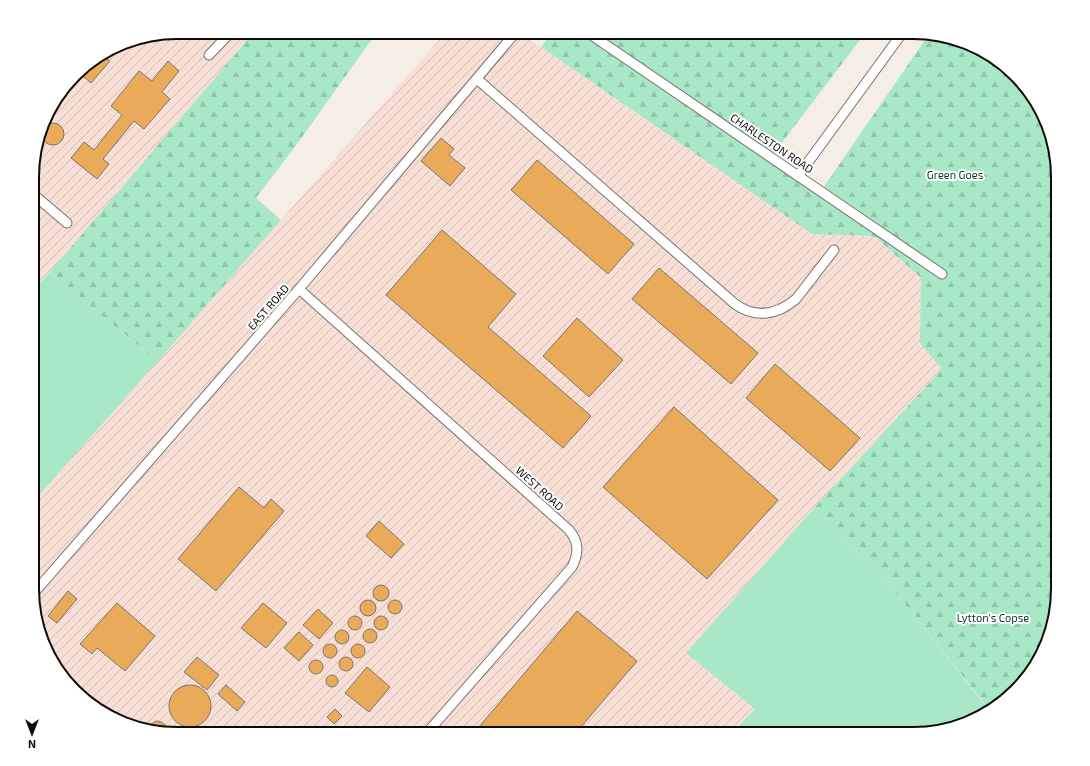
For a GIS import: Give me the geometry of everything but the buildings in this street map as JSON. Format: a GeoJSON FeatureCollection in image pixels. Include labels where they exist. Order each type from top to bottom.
{"type":"FeatureCollection","features":[{"type":"Feature","properties":{"kind":"lane"},"geometry":{"type":"LineString","coordinates":[[209,55],[224,39]]}},
{"type":"Feature","properties":{"kind":"lane","name":"EAST ROAD"},"geometry":{"type":"LineString","coordinates":[[39,587],[299,289],[510,39]]}},
{"type":"Feature","properties":{"kind":"lane","name":"CHARLESTON ROAD"},"geometry":{"type":"LineString","coordinates":[[597,39],[942,274]]}},
{"type":"Feature","properties":{"kind":"lane"},"geometry":{"type":"LineString","coordinates":[[798,176],[898,39]]}},
{"type":"Feature","properties":{"kind":"lane"},"geometry":{"type":"LineString","coordinates":[[477,79],[744,311],[756,314],[771,313],[789,304],[796,298],[834,250]]}},
{"type":"Feature","properties":{"kind":"lane"},"geometry":{"type":"LineString","coordinates":[[39,199],[67,223]]}},
{"type":"Feature","properties":{"kind":"lane","name":"WEST ROAD"},"geometry":{"type":"LineString","coordinates":[[299,289],[569,530],[577,543],[578,553],[572,567],[432,727]]}},
{"type":"Feature","properties":{"kind":"shaded area"},"geometry":{"type":"Polygon","coordinates":[[[248,39],[39,283],[40,159],[49,124],[62,100],[73,86],[100,62],[132,46],[159,40],[248,39]]]}},
{"type":"Feature","properties":{"kind":"shaded area"},"geometry":{"type":"Polygon","coordinates":[[[440,39],[529,39],[812,234],[874,236],[921,278],[920,342],[942,369],[814,508],[686,653],[756,709],[738,727],[168,727],[132,720],[108,709],[93,699],[73,680],[62,666],[46,634],[39,598],[39,495],[440,39]]]}},
{"type":"Feature","properties":{"kind":"green space"},"geometry":{"type":"Polygon","coordinates":[[[248,39],[372,39],[297,144],[256,198],[281,220],[158,361],[49,273],[248,39]]]}},
{"type":"Feature","properties":{"kind":"green space","name":"Green Goes"},"geometry":{"type":"Polygon","coordinates":[[[547,39],[861,39],[771,157],[821,191],[925,40],[958,46],[982,57],[1011,79],[1028,100],[1041,124],[1051,168],[1051,598],[1041,642],[1033,658],[1017,680],[990,704],[977,711],[984,703],[893,589],[814,508],[942,369],[920,343],[921,278],[874,236],[812,234],[541,47],[547,39]]]}},
{"type":"Feature","properties":{"kind":"green space"},"geometry":{"type":"Polygon","coordinates":[[[49,273],[158,361],[39,495],[39,283],[49,273]]]}},
{"type":"Feature","properties":{"kind":"green space"},"geometry":{"type":"Polygon","coordinates":[[[814,508],[893,589],[984,704],[978,711],[958,720],[922,727],[738,727],[755,709],[686,653],[814,508]]]}},
{"type":"Feature","properties":{"kind":"park label","name":"Lytton's Copse"},"geometry":{"type":"Point","coordinates":[993,617]}}]}
